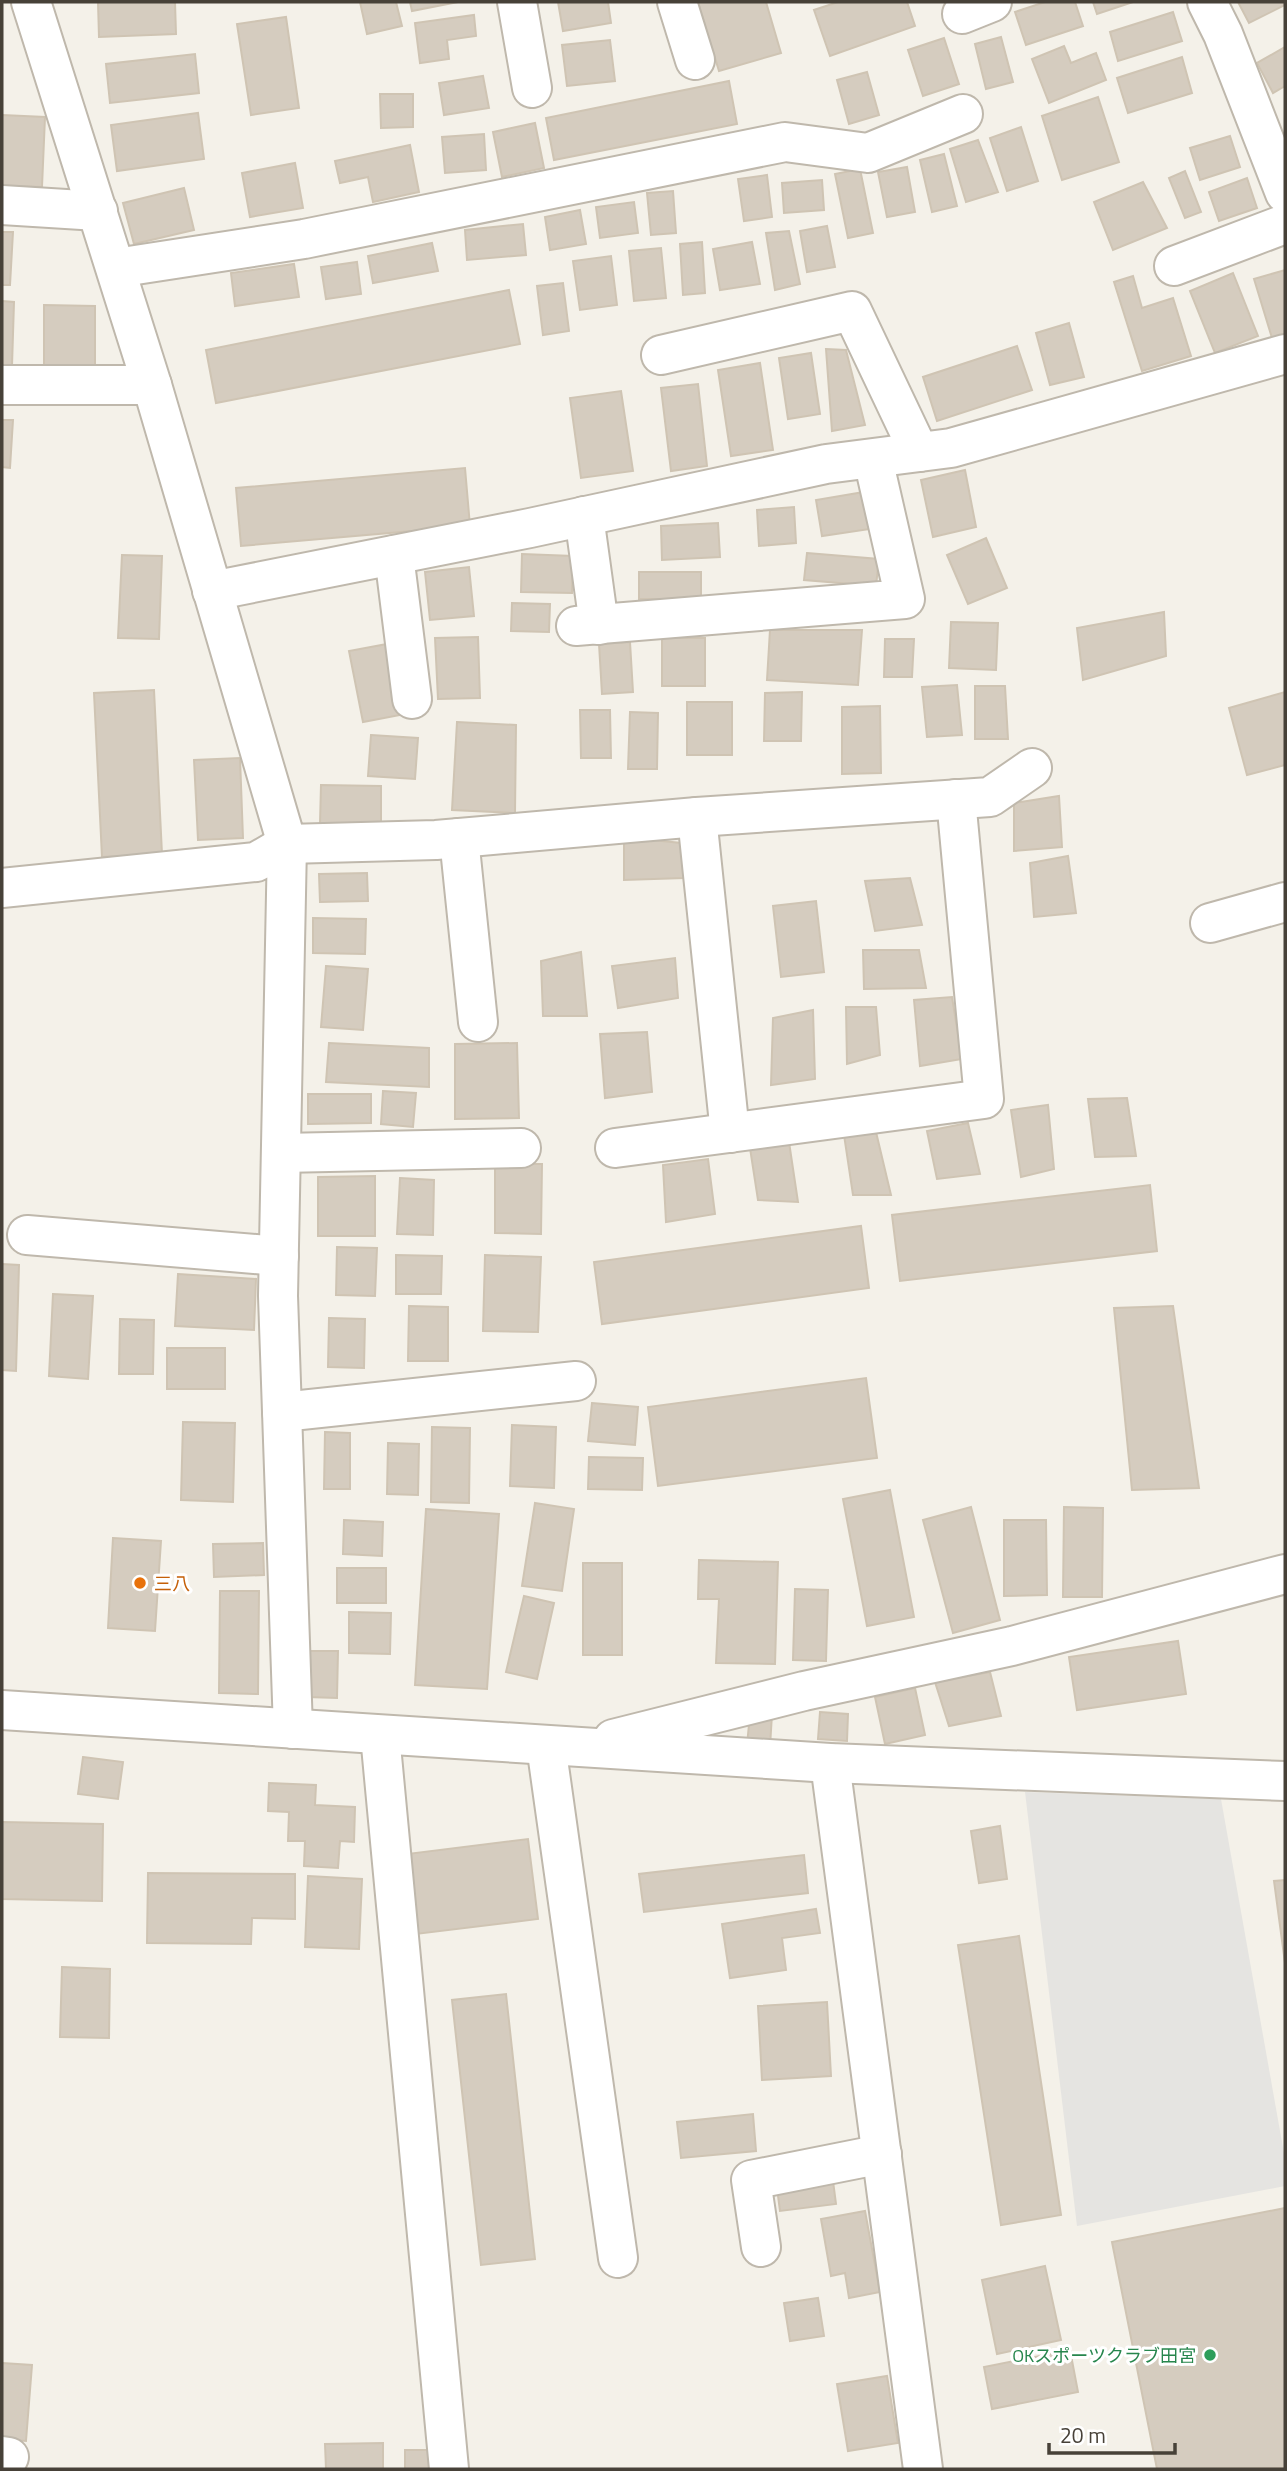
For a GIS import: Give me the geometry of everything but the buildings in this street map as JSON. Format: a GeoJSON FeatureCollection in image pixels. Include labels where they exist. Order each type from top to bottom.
{"type":"FeatureCollection","features":[{"type":"Feature","properties":{"kind":"street"},"geometry":{"type":"LineString","coordinates":[[2,8],[16,2]]}},
{"type":"Feature","properties":{"kind":"street"},"geometry":{"type":"LineString","coordinates":[[31,2],[152,385],[287,844],[279,1256],[293,1729]]}},
{"type":"Feature","properties":{"kind":"street"},"geometry":{"type":"LineString","coordinates":[[517,2],[533,88]]}},
{"type":"Feature","properties":{"kind":"street"},"geometry":{"type":"LineString","coordinates":[[677,2],[695,60]]}},
{"type":"Feature","properties":{"kind":"street"},"geometry":{"type":"LineString","coordinates":[[1207,2],[1223,34],[1285,193]]}},
{"type":"Feature","properties":{"kind":"street"},"geometry":{"type":"LineString","coordinates":[[116,268],[304,239],[785,142],[868,153],[963,114]]}},
{"type":"Feature","properties":{"kind":"street"},"geometry":{"type":"LineString","coordinates":[[2,205],[98,211]]}},
{"type":"Feature","properties":{"kind":"street"},"geometry":{"type":"LineString","coordinates":[[1174,266],[1285,224]]}},
{"type":"Feature","properties":{"kind":"street"},"geometry":{"type":"LineString","coordinates":[[661,355],[852,311],[919,452]]}},
{"type":"Feature","properties":{"kind":"street"},"geometry":{"type":"LineString","coordinates":[[212,591],[826,464],[951,448],[1285,354]]}},
{"type":"Feature","properties":{"kind":"street"},"geometry":{"type":"LineString","coordinates":[[2,385],[152,385]]}},
{"type":"Feature","properties":{"kind":"street"},"geometry":{"type":"LineString","coordinates":[[584,516],[587,625],[905,599],[873,458]]}},
{"type":"Feature","properties":{"kind":"street"},"geometry":{"type":"LineString","coordinates":[[394,555],[412,699]]}},
{"type":"Feature","properties":{"kind":"street"},"geometry":{"type":"LineString","coordinates":[[2,888],[256,862],[287,844],[459,838],[697,817],[989,797],[1032,768]]}},
{"type":"Feature","properties":{"kind":"street"},"geometry":{"type":"LineString","coordinates":[[615,1148],[984,1099],[956,799]]}},
{"type":"Feature","properties":{"kind":"street"},"geometry":{"type":"LineString","coordinates":[[697,817],[730,1133]]}},
{"type":"Feature","properties":{"kind":"street"},"geometry":{"type":"LineString","coordinates":[[459,838],[478,1022]]}},
{"type":"Feature","properties":{"kind":"street"},"geometry":{"type":"LineString","coordinates":[[1210,923],[1285,902]]}},
{"type":"Feature","properties":{"kind":"street"},"geometry":{"type":"LineString","coordinates":[[282,1153],[520,1148]]}},
{"type":"Feature","properties":{"kind":"street"},"geometry":{"type":"LineString","coordinates":[[27,1235],[279,1256]]}},
{"type":"Feature","properties":{"kind":"street"},"geometry":{"type":"LineString","coordinates":[[282,1412],[576,1381]]}},
{"type":"Feature","properties":{"kind":"street"},"geometry":{"type":"LineString","coordinates":[[563,1746],[1012,1646],[1285,1574]]}},
{"type":"Feature","properties":{"kind":"street"},"geometry":{"type":"LineString","coordinates":[[2,1710],[830,1763],[1285,1781]]}},
{"type":"Feature","properties":{"kind":"street"},"geometry":{"type":"LineString","coordinates":[[380,1735],[449,2469]]}},
{"type":"Feature","properties":{"kind":"street"},"geometry":{"type":"LineString","coordinates":[[563,1746],[618,2258]]}},
{"type":"Feature","properties":{"kind":"street"},"geometry":{"type":"LineString","coordinates":[[830,1763],[923,2469]]}},
{"type":"Feature","properties":{"kind":"street"},"geometry":{"type":"LineString","coordinates":[[761,2247],[751,2180],[881,2154]]}},
{"type":"Feature","properties":{"kind":"shaded area"},"geometry":{"type":"Polygon","coordinates":[[[1025,1792],[1221,1799],[1285,2159],[1285,2186],[1077,2226],[1025,1792]]]}},
{"type":"Feature","properties":{"kind":"place","name":"三八"},"geometry":{"type":"Point","coordinates":[140,1583]}},
{"type":"Feature","properties":{"kind":"place","name":"OKスポーツクラブ田宮"},"geometry":{"type":"Point","coordinates":[1210,2355]}}]}
